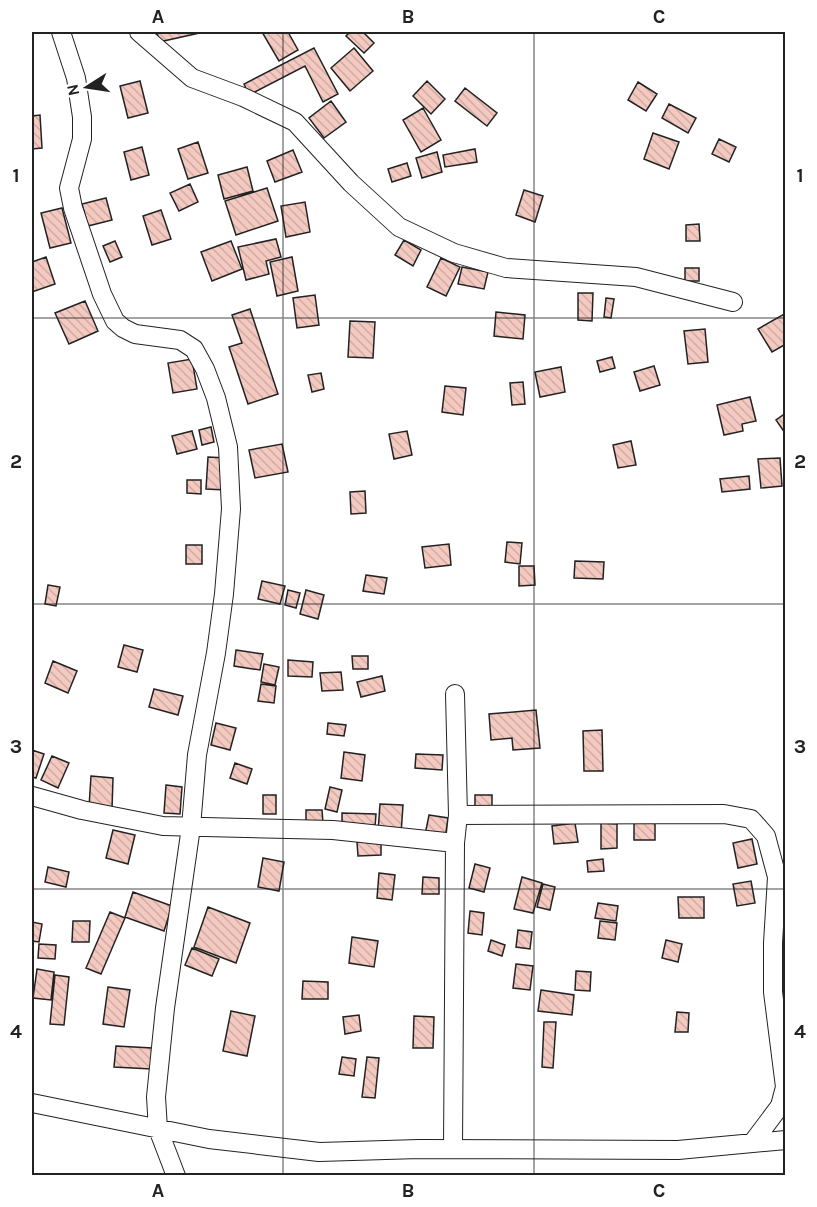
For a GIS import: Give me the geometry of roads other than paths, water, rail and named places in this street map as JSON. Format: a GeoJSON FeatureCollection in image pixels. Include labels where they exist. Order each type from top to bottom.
{"type":"FeatureCollection","features":[{"type":"Feature","properties":{"kind":"street"},"geometry":{"type":"LineString","coordinates":[[61,32],[76,78],[82,117],[82,139],[69,188],[73,208],[102,294],[115,321],[123,327],[135,334],[180,340],[194,349],[205,369],[216,398],[228,447],[231,509],[224,594],[216,653],[196,755],[191,827],[165,1008],[156,1097],[158,1129],[176,1176]]}},
{"type":"Feature","properties":{"kind":"street"},"geometry":{"type":"LineString","coordinates":[[139,32],[192,78],[243,97],[295,122],[351,183],[399,227],[445,248],[506,268],[636,277],[733,302]]}},
{"type":"Feature","properties":{"kind":"street"},"geometry":{"type":"LineString","coordinates":[[453,1149],[455,843],[458,815],[455,693]]}},
{"type":"Feature","properties":{"kind":"street"},"geometry":{"type":"LineString","coordinates":[[32,795],[82,810],[152,824],[333,830],[455,843]]}},
{"type":"Feature","properties":{"kind":"street"},"geometry":{"type":"LineString","coordinates":[[458,815],[724,814],[751,819],[766,836],[777,877],[772,992],[785,1087],[780,1107],[753,1142]]}},
{"type":"Feature","properties":{"kind":"street"},"geometry":{"type":"LineString","coordinates":[[32,1103],[209,1139],[319,1152],[453,1149],[678,1150],[786,1140]]}}]}
